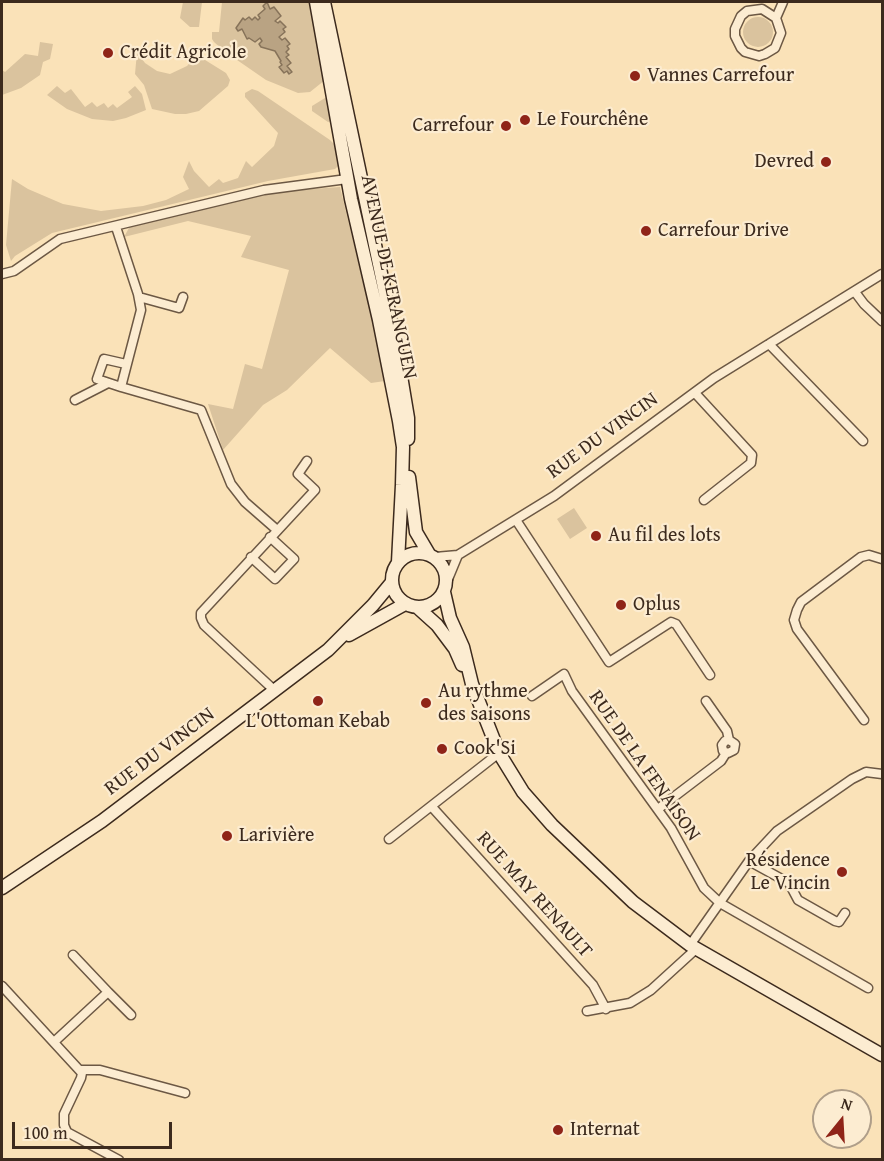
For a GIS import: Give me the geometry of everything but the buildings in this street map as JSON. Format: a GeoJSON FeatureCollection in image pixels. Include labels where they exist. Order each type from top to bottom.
{"type":"FeatureCollection","features":[{"type":"Feature","properties":{"kind":"main road","name":"AVENUE DE KERANGUEN"},"geometry":{"type":"LineString","coordinates":[[316,2],[347,179],[400,430],[402,485],[398,562]]}},
{"type":"Feature","properties":{"kind":"main road","name":"AVENUE DE KERANGUEN"},"geometry":{"type":"LineString","coordinates":[[324,2],[395,340],[408,418],[410,486],[416,532],[432,556]]}},
{"type":"Feature","properties":{"kind":"main road"},"geometry":{"type":"LineString","coordinates":[[472,684],[464,646],[450,618],[444,567],[432,556],[412,553],[398,562],[394,568],[392,582],[394,590],[437,626],[455,649],[472,684],[499,753],[523,792],[552,825],[633,902],[693,947],[882,1056]]}},
{"type":"Feature","properties":{"kind":"main road","name":"RUE DU VINCIN"},"geometry":{"type":"LineString","coordinates":[[2,888],[102,821],[338,642],[392,582]]}},
{"type":"Feature","properties":{"kind":"main road"},"geometry":{"type":"LineString","coordinates":[[411,605],[433,603],[445,588]]}},
{"type":"Feature","properties":{"kind":"main road","name":"RUE DU VINCIN"},"geometry":{"type":"LineString","coordinates":[[338,642],[411,605]]}},
{"type":"Feature","properties":{"kind":"street"},"geometry":{"type":"LineString","coordinates":[[776,18],[783,2]]}},
{"type":"Feature","properties":{"kind":"street"},"geometry":{"type":"LineString","coordinates":[[764,5],[776,18],[781,33],[776,48],[759,56],[746,52],[737,43],[735,36],[737,22],[747,11],[764,5]]}},
{"type":"Feature","properties":{"kind":"street"},"geometry":{"type":"LineString","coordinates":[[2,274],[14,271],[60,239],[264,190],[347,179]]}},
{"type":"Feature","properties":{"kind":"street"},"geometry":{"type":"LineString","coordinates":[[116,227],[139,297],[141,310],[121,387]]}},
{"type":"Feature","properties":{"kind":"street","name":"RUE DU VINCIN"},"geometry":{"type":"LineString","coordinates":[[432,556],[458,555],[516,520],[571,485],[714,378],[882,274]]}},
{"type":"Feature","properties":{"kind":"street"},"geometry":{"type":"LineString","coordinates":[[855,291],[864,304],[882,321]]}},
{"type":"Feature","properties":{"kind":"street"},"geometry":{"type":"LineString","coordinates":[[139,297],[179,308],[183,297]]}},
{"type":"Feature","properties":{"kind":"street"},"geometry":{"type":"LineString","coordinates":[[769,344],[862,441]]}},
{"type":"Feature","properties":{"kind":"street"},"geometry":{"type":"LineString","coordinates":[[126,364],[104,359],[97,380],[201,410],[231,484],[294,559],[275,579],[251,557]]}},
{"type":"Feature","properties":{"kind":"street"},"geometry":{"type":"LineString","coordinates":[[75,400],[108,383]]}},
{"type":"Feature","properties":{"kind":"street"},"geometry":{"type":"LineString","coordinates":[[695,393],[752,456],[751,463],[704,500]]}},
{"type":"Feature","properties":{"kind":"street"},"geometry":{"type":"LineString","coordinates":[[274,690],[204,625],[201,612],[315,490],[298,474],[307,461]]}},
{"type":"Feature","properties":{"kind":"street"},"geometry":{"type":"LineString","coordinates":[[516,520],[609,662],[671,622],[676,624],[710,675]]}},
{"type":"Feature","properties":{"kind":"street"},"geometry":{"type":"LineString","coordinates":[[445,588],[458,555]]}},
{"type":"Feature","properties":{"kind":"street"},"geometry":{"type":"LineString","coordinates":[[864,720],[796,629],[794,620],[801,602],[861,557],[869,555],[882,559]]}},
{"type":"Feature","properties":{"kind":"street","name":"RUE DE LA FENAISON"},"geometry":{"type":"LineString","coordinates":[[532,696],[567,672],[572,692],[671,828],[704,888],[720,903],[868,988]]}},
{"type":"Feature","properties":{"kind":"street"},"geometry":{"type":"LineString","coordinates":[[658,809],[721,761],[726,753],[722,745],[723,742],[729,740],[727,731],[706,701]]}},
{"type":"Feature","properties":{"kind":"street"},"geometry":{"type":"LineString","coordinates":[[389,839],[499,753]]}},
{"type":"Feature","properties":{"kind":"street"},"geometry":{"type":"LineString","coordinates":[[587,1011],[630,1003],[651,990],[693,947],[749,861],[777,831],[852,779],[866,772],[882,774]]}},
{"type":"Feature","properties":{"kind":"street","name":"RUE MAY RENAULT"},"geometry":{"type":"LineString","coordinates":[[432,807],[593,985],[606,1009]]}},
{"type":"Feature","properties":{"kind":"street"},"geometry":{"type":"LineString","coordinates":[[749,861],[789,883],[798,900],[835,921],[839,922],[845,913]]}},
{"type":"Feature","properties":{"kind":"street"},"geometry":{"type":"LineString","coordinates":[[73,955],[131,1015]]}},
{"type":"Feature","properties":{"kind":"street"},"geometry":{"type":"LineString","coordinates":[[2,986],[80,1070],[81,1078],[64,1114],[64,1125],[71,1135],[119,1160]]}},
{"type":"Feature","properties":{"kind":"street"},"geometry":{"type":"LineString","coordinates":[[54,1042],[108,992]]}},
{"type":"Feature","properties":{"kind":"street"},"geometry":{"type":"LineString","coordinates":[[80,1070],[100,1070],[185,1093]]}},
{"type":"Feature","properties":{"kind":"shaded area"},"geometry":{"type":"Polygon","coordinates":[[[183,2],[202,2],[199,27],[190,27],[180,18],[183,2]]]}},
{"type":"Feature","properties":{"kind":"shaded area"},"geometry":{"type":"Polygon","coordinates":[[[222,2],[309,2],[325,80],[310,92],[298,93],[266,80],[224,51],[212,39],[212,32],[219,32],[222,2]]]}},
{"type":"Feature","properties":{"kind":"shaded area"},"geometry":{"type":"Polygon","coordinates":[[[267,2],[270,9],[274,7],[281,16],[275,21],[278,23],[280,21],[286,27],[283,29],[285,32],[279,37],[282,40],[285,38],[290,44],[286,52],[289,55],[286,57],[291,63],[287,66],[292,72],[289,74],[287,71],[284,73],[279,67],[282,65],[281,61],[275,51],[261,47],[260,38],[255,42],[247,39],[242,29],[238,31],[236,28],[243,18],[245,20],[249,17],[252,20],[255,17],[258,20],[260,18],[258,15],[265,9],[263,6],[267,2]]]}},
{"type":"Feature","properties":{"kind":"shaded area"},"geometry":{"type":"Polygon","coordinates":[[[758,17],[769,21],[773,32],[769,43],[758,47],[747,43],[743,32],[747,21],[758,17]]]}},
{"type":"Feature","properties":{"kind":"shaded area"},"geometry":{"type":"Polygon","coordinates":[[[40,42],[53,44],[50,59],[43,62],[40,75],[21,88],[2,95],[2,70],[5,72],[25,54],[38,56],[40,42]]]}},
{"type":"Feature","properties":{"kind":"shaded area"},"geometry":{"type":"Polygon","coordinates":[[[137,52],[145,63],[157,71],[170,74],[187,66],[197,55],[226,73],[230,80],[228,86],[199,111],[175,114],[152,109],[144,85],[135,74],[137,52]]]}},
{"type":"Feature","properties":{"kind":"shaded area"},"geometry":{"type":"Polygon","coordinates":[[[57,86],[65,93],[71,89],[85,107],[92,102],[97,107],[104,103],[108,108],[113,104],[117,108],[132,97],[128,92],[135,86],[142,94],[146,110],[113,121],[92,119],[67,109],[47,95],[57,86]]]}},
{"type":"Feature","properties":{"kind":"shaded area"},"geometry":{"type":"Polygon","coordinates":[[[252,89],[330,140],[336,146],[338,166],[335,169],[268,181],[52,233],[15,256],[11,261],[6,245],[12,179],[28,189],[63,204],[101,211],[143,206],[166,200],[189,189],[183,177],[189,161],[194,171],[209,187],[219,179],[223,183],[238,178],[246,161],[252,167],[274,146],[278,133],[245,97],[245,93],[252,89]]]}},
{"type":"Feature","properties":{"kind":"shaded area"},"geometry":{"type":"Polygon","coordinates":[[[325,98],[331,121],[328,122],[312,111],[312,106],[325,98]]]}},
{"type":"Feature","properties":{"kind":"shaded area"},"geometry":{"type":"Polygon","coordinates":[[[340,187],[385,381],[371,383],[330,348],[287,390],[263,405],[223,450],[208,404],[233,409],[245,364],[262,369],[289,270],[241,257],[251,236],[188,221],[124,237],[130,226],[270,192],[340,187]]]}},
{"type":"Feature","properties":{"kind":"shaded area"},"geometry":{"type":"Polygon","coordinates":[[[574,508],[587,528],[570,539],[557,519],[574,508]]]}},
{"type":"Feature","properties":{"kind":"place","name":"Crédit Agricole"},"geometry":{"type":"Point","coordinates":[108,53]}},
{"type":"Feature","properties":{"kind":"place","name":"Vannes Carrefour"},"geometry":{"type":"Point","coordinates":[635,76]}},
{"type":"Feature","properties":{"kind":"place","name":"Le Fourchêne"},"geometry":{"type":"Point","coordinates":[525,120]}},
{"type":"Feature","properties":{"kind":"place","name":"Carrefour"},"geometry":{"type":"Point","coordinates":[506,126]}},
{"type":"Feature","properties":{"kind":"place","name":"Devred"},"geometry":{"type":"Point","coordinates":[826,162]}},
{"type":"Feature","properties":{"kind":"place","name":"Carrefour Drive"},"geometry":{"type":"Point","coordinates":[646,231]}},
{"type":"Feature","properties":{"kind":"place","name":"Au fil des lots"},"geometry":{"type":"Point","coordinates":[596,536]}},
{"type":"Feature","properties":{"kind":"place","name":"Oplus"},"geometry":{"type":"Point","coordinates":[621,605]}},
{"type":"Feature","properties":{"kind":"place","name":"L'Ottoman Kebab"},"geometry":{"type":"Point","coordinates":[318,701]}},
{"type":"Feature","properties":{"kind":"place","name":"Au rythme des saisons"},"geometry":{"type":"Point","coordinates":[426,703]}},
{"type":"Feature","properties":{"kind":"place","name":"Cook'Si"},"geometry":{"type":"Point","coordinates":[442,749]}},
{"type":"Feature","properties":{"kind":"place","name":"Larivière"},"geometry":{"type":"Point","coordinates":[227,836]}},
{"type":"Feature","properties":{"kind":"place","name":"Résidence Le Vincin"},"geometry":{"type":"Point","coordinates":[842,872]}},
{"type":"Feature","properties":{"kind":"place","name":"Internat"},"geometry":{"type":"Point","coordinates":[558,1130]}}]}
